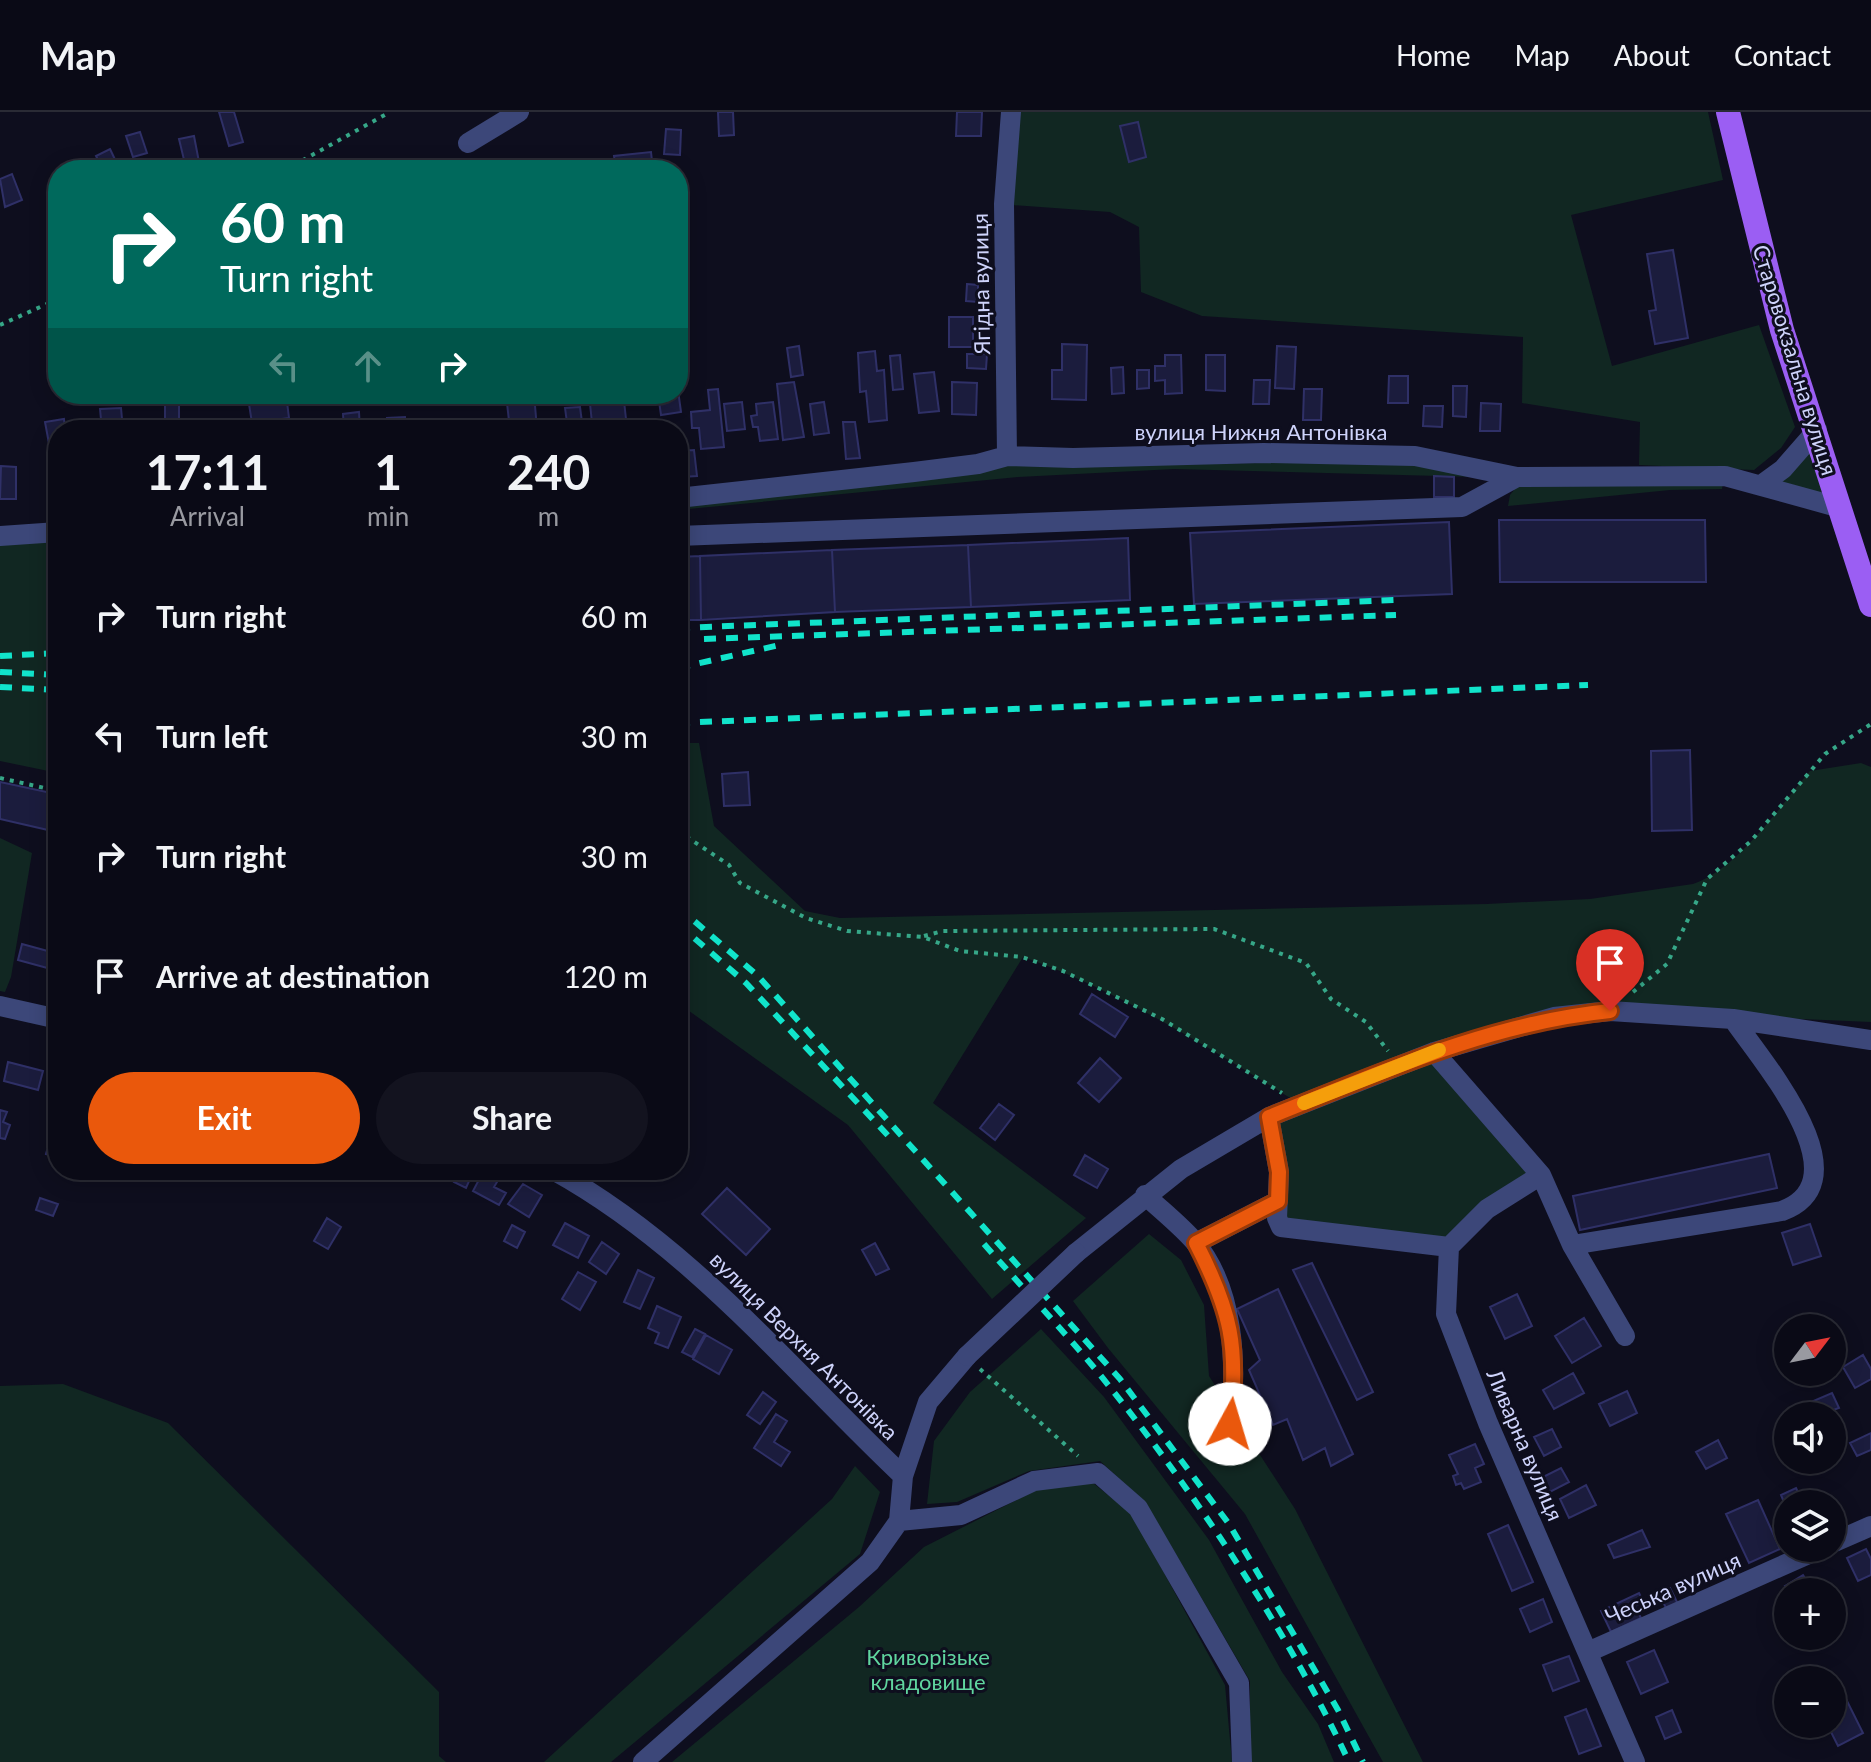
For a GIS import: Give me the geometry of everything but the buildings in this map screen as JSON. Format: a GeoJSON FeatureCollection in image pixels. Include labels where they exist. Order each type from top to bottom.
{"type":"FeatureCollection","features":[{"type":"Feature","properties":{"kind":"main road","name":"Старовокзальна вулиця"},"geometry":{"type":"LineString","coordinates":[[1728,112],[1763,266],[1871,605]]}},
{"type":"Feature","properties":{"kind":"street"},"geometry":{"type":"LineString","coordinates":[[468,143],[519,112]]}},
{"type":"Feature","properties":{"kind":"street","name":"Ягідна вулиця"},"geometry":{"type":"LineString","coordinates":[[1007,456],[1004,204],[1011,112]]}},
{"type":"Feature","properties":{"kind":"street"},"geometry":{"type":"LineString","coordinates":[[1761,485],[1783,469],[1817,430]]}},
{"type":"Feature","properties":{"kind":"street","name":"вулиця Нижня Антонівка"},"geometry":{"type":"LineString","coordinates":[[688,497],[927,471],[1007,456],[1073,458],[1264,453],[1415,456],[1517,477],[1725,476],[1841,508]]}},
{"type":"Feature","properties":{"kind":"street"},"geometry":{"type":"LineString","coordinates":[[688,536],[1462,507],[1517,477]]}},
{"type":"Feature","properties":{"kind":"street"},"geometry":{"type":"LineString","coordinates":[[0,536],[48,533]]}},
{"type":"Feature","properties":{"kind":"street"},"geometry":{"type":"LineString","coordinates":[[0,1006],[48,1017]]}},
{"type":"Feature","properties":{"kind":"street"},"geometry":{"type":"LineString","coordinates":[[643,1762],[870,1562],[899,1521],[903,1476],[928,1402],[967,1356],[1076,1253],[1145,1195],[1181,1169],[1269,1117],[1434,1052],[1554,1017],[1610,1011],[1733,1019],[1871,1040]]}},
{"type":"Feature","properties":{"kind":"street"},"geometry":{"type":"LineString","coordinates":[[1572,1245],[1782,1211],[1799,1202],[1811,1187],[1817,1169],[1814,1150],[1780,1089],[1733,1019]]}},
{"type":"Feature","properties":{"kind":"street"},"geometry":{"type":"LineString","coordinates":[[1434,1052],[1541,1175],[1572,1245],[1625,1336]]}},
{"type":"Feature","properties":{"kind":"street"},"geometry":{"type":"LineString","coordinates":[[1269,1117],[1279,1172],[1277,1218],[1281,1227],[1293,1231],[1449,1247],[1487,1209],[1541,1175]]}},
{"type":"Feature","properties":{"kind":"street","name":"вулиця Верхня Антонівка"},"geometry":{"type":"LineString","coordinates":[[572,1180],[590,1190],[681,1258],[750,1321],[903,1476]]}},
{"type":"Feature","properties":{"kind":"street"},"geometry":{"type":"LineString","coordinates":[[1145,1195],[1196,1243],[1223,1296],[1236,1372],[1230,1424]]}},
{"type":"Feature","properties":{"kind":"street"},"geometry":{"type":"LineString","coordinates":[[1196,1243],[1278,1201]]}},
{"type":"Feature","properties":{"kind":"street","name":"Ливарна вулиця"},"geometry":{"type":"LineString","coordinates":[[1449,1247],[1446,1314],[1488,1423],[1635,1762]]}},
{"type":"Feature","properties":{"kind":"street"},"geometry":{"type":"LineString","coordinates":[[899,1521],[961,1515],[1034,1481],[1098,1473],[1138,1508],[1239,1683],[1242,1762]]}},
{"type":"Feature","properties":{"kind":"street"},"geometry":{"type":"LineString","coordinates":[[1846,1537],[1871,1526]]}},
{"type":"Feature","properties":{"kind":"street","name":"Чеська вулиця"},"geometry":{"type":"LineString","coordinates":[[1588,1652],[1790,1562]]}},
{"type":"Feature","properties":{"kind":"path"},"geometry":{"type":"LineString","coordinates":[[303,160],[390,112]]}},
{"type":"Feature","properties":{"kind":"path"},"geometry":{"type":"LineString","coordinates":[[0,325],[48,303]]}},
{"type":"Feature","properties":{"kind":"path"},"geometry":{"type":"LineString","coordinates":[[1610,1011],[1667,964],[1707,879],[1751,841],[1825,754],[1871,724]]}},
{"type":"Feature","properties":{"kind":"path"},"geometry":{"type":"LineString","coordinates":[[0,778],[48,789]]}},
{"type":"Feature","properties":{"kind":"path"},"geometry":{"type":"LineString","coordinates":[[688,838],[729,865],[740,883],[806,918],[847,931],[923,937],[960,951],[1022,957],[1063,971],[1162,1019],[1301,1104]]}},
{"type":"Feature","properties":{"kind":"path"},"geometry":{"type":"LineString","coordinates":[[923,937],[943,931],[1214,929],[1306,963],[1331,999],[1366,1022],[1400,1065]]}},
{"type":"Feature","properties":{"kind":"path"},"geometry":{"type":"LineString","coordinates":[[967,1356],[1098,1473]]}},
{"type":"Feature","properties":{"kind":"green space"},"geometry":{"type":"Polygon","coordinates":[[[1017,112],[1708,112],[1723,180],[1571,215],[1612,366],[1759,325],[1795,427],[1781,448],[1754,470],[1639,465],[1640,422],[1522,403],[1523,337],[1202,316],[1141,292],[1139,227],[1110,212],[1011,205],[1017,112]]]}},
{"type":"Feature","properties":{"kind":"green space"},"geometry":{"type":"Polygon","coordinates":[[[1817,430],[1841,508],[1761,485],[1817,430]]]}},
{"type":"Feature","properties":{"kind":"green space"},"geometry":{"type":"Polygon","coordinates":[[[1414,462],[1477,477],[1174,469],[1018,477],[688,509],[688,501],[1007,465],[1414,462]]]}},
{"type":"Feature","properties":{"kind":"green space"},"geometry":{"type":"Polygon","coordinates":[[[1723,481],[1722,489],[1670,490],[1508,506],[1510,495],[1519,484],[1723,481]]]}},
{"type":"Feature","properties":{"kind":"green space"},"geometry":{"type":"Polygon","coordinates":[[[48,538],[48,771],[0,761],[0,541],[48,538]]]}},
{"type":"Feature","properties":{"kind":"green space"},"geometry":{"type":"Polygon","coordinates":[[[688,743],[699,743],[714,826],[805,911],[840,918],[1487,904],[1590,899],[1693,884],[1710,876],[1742,851],[1810,771],[1861,763],[1871,767],[1871,1022],[1610,1011],[1435,1051],[1541,1175],[1449,1247],[1281,1227],[1269,1117],[1300,1104],[1131,1004],[1023,957],[933,1103],[1086,1218],[992,1299],[848,1125],[688,1010],[688,743]]]}},
{"type":"Feature","properties":{"kind":"green space"},"geometry":{"type":"Polygon","coordinates":[[[0,838],[32,853],[11,977],[5,992],[0,991],[0,838]]]}},
{"type":"Feature","properties":{"kind":"green space"},"geometry":{"type":"Polygon","coordinates":[[[1149,1234],[1181,1260],[1204,1305],[1209,1376],[1295,1509],[1423,1762],[1383,1762],[1245,1514],[1073,1301],[1149,1234]]]}},
{"type":"Feature","properties":{"kind":"green space"},"geometry":{"type":"Polygon","coordinates":[[[1041,1329],[1104,1397],[1209,1540],[1282,1672],[1318,1724],[1334,1762],[1250,1762],[1250,1681],[1146,1503],[1100,1461],[1029,1471],[957,1502],[927,1504],[934,1441],[970,1392],[1041,1329]]]}},
{"type":"Feature","properties":{"kind":"green space"},"geometry":{"type":"Polygon","coordinates":[[[63,1384],[168,1423],[439,1692],[439,1756],[446,1762],[0,1762],[0,1386],[63,1384]]]}},
{"type":"Feature","properties":{"kind":"green space"},"geometry":{"type":"Polygon","coordinates":[[[855,1466],[880,1492],[860,1554],[611,1762],[544,1762],[832,1499],[855,1466]]]}},
{"type":"Feature","properties":{"kind":"green space","name":"Криворізьке кладовище"},"geometry":{"type":"Polygon","coordinates":[[[1093,1483],[1132,1514],[1225,1685],[1232,1762],[672,1762],[859,1607],[924,1547],[1038,1489],[1093,1483]]]}},
{"type":"Feature","properties":{"kind":"railway"},"geometry":{"type":"LineString","coordinates":[[688,628],[1396,600]]}},
{"type":"Feature","properties":{"kind":"railway"},"geometry":{"type":"LineString","coordinates":[[704,639],[1396,615]]}},
{"type":"Feature","properties":{"kind":"railway"},"geometry":{"type":"LineString","coordinates":[[688,666],[784,644]]}},
{"type":"Feature","properties":{"kind":"railway"},"geometry":{"type":"LineString","coordinates":[[0,656],[48,654]]}},
{"type":"Feature","properties":{"kind":"railway"},"geometry":{"type":"LineString","coordinates":[[0,672],[48,674]]}},
{"type":"Feature","properties":{"kind":"railway"},"geometry":{"type":"LineString","coordinates":[[688,723],[1588,685]]}},
{"type":"Feature","properties":{"kind":"railway"},"geometry":{"type":"LineString","coordinates":[[0,687],[48,689]]}},
{"type":"Feature","properties":{"kind":"railway"},"geometry":{"type":"LineString","coordinates":[[688,916],[758,976],[1120,1379],[1229,1524],[1338,1710],[1363,1762]]}},
{"type":"Feature","properties":{"kind":"railway"},"geometry":{"type":"LineString","coordinates":[[688,933],[746,983],[894,1142]]}},
{"type":"Feature","properties":{"kind":"railway"},"geometry":{"type":"LineString","coordinates":[[984,1244],[1098,1372],[1178,1477],[1272,1618],[1349,1762]]}},
{"type":"Feature","properties":{"kind":"slow traffic"},"geometry":{"type":"LineString","coordinates":[[1304,1103],[1439,1050]]}},
{"type":"Feature","properties":{"kind":"route"},"geometry":{"type":"LineString","coordinates":[[1230,1424],[1236,1372],[1223,1296],[1196,1243],[1278,1201],[1279,1172],[1269,1117],[1434,1052],[1554,1017],[1610,1011]]}}]}
